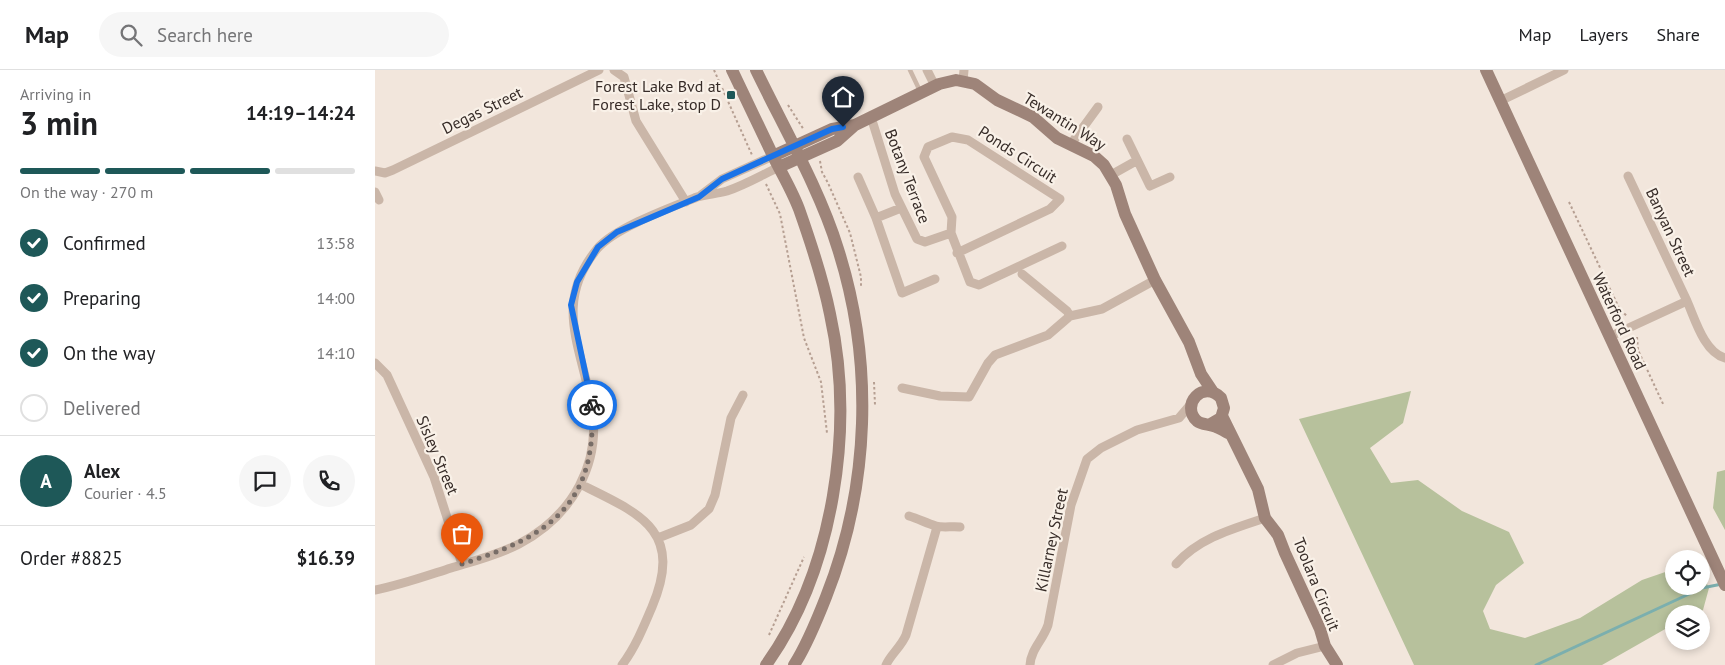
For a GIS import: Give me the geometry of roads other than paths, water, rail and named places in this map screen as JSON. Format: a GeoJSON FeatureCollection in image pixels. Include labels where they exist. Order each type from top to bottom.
{"type":"FeatureCollection","features":[{"type":"Feature","properties":{"kind":"street","name":"Degas Street"},"geometry":{"type":"LineString","coordinates":[[376,174],[393,170],[599,70]]}},
{"type":"Feature","properties":{"kind":"street"},"geometry":{"type":"LineString","coordinates":[[616,70],[623,77],[636,121],[686,202]]}},
{"type":"Feature","properties":{"kind":"street"},"geometry":{"type":"LineString","coordinates":[[732,70],[798,207],[831,315],[839,377],[840,427],[834,488],[825,536],[810,581],[791,622],[766,665]]}},
{"type":"Feature","properties":{"kind":"street"},"geometry":{"type":"LineString","coordinates":[[756,70],[824,212],[838,248],[849,287],[861,374],[862,421],[858,481],[839,563],[819,615],[793,665]]}},
{"type":"Feature","properties":{"kind":"street"},"geometry":{"type":"LineString","coordinates":[[927,70],[935,86]]}},
{"type":"Feature","properties":{"kind":"street","name":"Waterford Road"},"geometry":{"type":"LineString","coordinates":[[1486,70],[1725,585]]}},
{"type":"Feature","properties":{"kind":"street"},"geometry":{"type":"LineString","coordinates":[[1500,101],[1564,70]]}},
{"type":"Feature","properties":{"kind":"street","name":"Tewantin Way"},"geometry":{"type":"LineString","coordinates":[[776,162],[796,153],[837,141],[855,125],[921,92],[963,75],[997,100],[1033,117],[1057,138],[1094,156],[1111,175],[1155,280],[1189,342],[1201,374],[1213,392]]}},
{"type":"Feature","properties":{"kind":"street"},"geometry":{"type":"LineString","coordinates":[[1071,144],[1098,107]]}},
{"type":"Feature","properties":{"kind":"street","name":"Botany Terrace"},"geometry":{"type":"LineString","coordinates":[[871,117],[901,208],[919,241],[930,241],[951,233]]}},
{"type":"Feature","properties":{"kind":"street","name":"Ponds Circuit"},"geometry":{"type":"LineString","coordinates":[[952,137],[968,140],[1060,199],[1050,209],[957,253],[951,233],[952,217],[924,157],[928,147],[952,137]]}},
{"type":"Feature","properties":{"kind":"street"},"geometry":{"type":"LineString","coordinates":[[1127,139],[1136,161],[1150,186],[1170,177]]}},
{"type":"Feature","properties":{"kind":"street"},"geometry":{"type":"LineString","coordinates":[[1111,175],[1136,161]]}},
{"type":"Feature","properties":{"kind":"street"},"geometry":{"type":"LineString","coordinates":[[699,197],[722,179],[756,164],[776,162]]}},
{"type":"Feature","properties":{"kind":"street"},"geometry":{"type":"LineString","coordinates":[[375,590],[462,564],[519,544],[542,529],[561,512],[582,485],[589,465],[593,435],[592,406],[571,305],[577,282],[598,247],[617,232],[686,202],[727,191],[762,175],[776,162]]}},
{"type":"Feature","properties":{"kind":"street","name":"Banyan Street"},"geometry":{"type":"LineString","coordinates":[[1628,176],[1710,348],[1717,356],[1725,358]]}},
{"type":"Feature","properties":{"kind":"street"},"geometry":{"type":"LineString","coordinates":[[858,177],[876,218],[902,293],[935,279]]}},
{"type":"Feature","properties":{"kind":"street"},"geometry":{"type":"LineString","coordinates":[[876,218],[901,208]]}},
{"type":"Feature","properties":{"kind":"street"},"geometry":{"type":"LineString","coordinates":[[957,253],[968,279],[976,285],[1062,246]]}},
{"type":"Feature","properties":{"kind":"street"},"geometry":{"type":"LineString","coordinates":[[1022,274],[1067,311],[1070,316]]}},
{"type":"Feature","properties":{"kind":"street"},"geometry":{"type":"LineString","coordinates":[[903,388],[940,396],[969,397],[988,363],[995,355],[1048,335],[1070,316],[1102,309],[1155,280]]}},
{"type":"Feature","properties":{"kind":"street"},"geometry":{"type":"LineString","coordinates":[[1609,337],[1687,301]]}},
{"type":"Feature","properties":{"kind":"street","name":"Sisley Street"},"geometry":{"type":"LineString","coordinates":[[375,363],[387,375],[434,477],[462,564]]}},
{"type":"Feature","properties":{"kind":"street"},"geometry":{"type":"LineString","coordinates":[[1201,374],[1194,400],[1193,415],[1196,420],[1230,434]]}},
{"type":"Feature","properties":{"kind":"street"},"geometry":{"type":"LineString","coordinates":[[1179,418],[1194,400],[1207,391],[1213,392],[1224,403],[1222,416],[1217,422],[1209,425]]}},
{"type":"Feature","properties":{"kind":"street"},"geometry":{"type":"LineString","coordinates":[[658,538],[691,524],[709,509],[715,495],[731,418],[743,395]]}},
{"type":"Feature","properties":{"kind":"street","name":"Toolara Circuit"},"geometry":{"type":"LineString","coordinates":[[1222,416],[1258,489],[1265,518],[1283,543],[1285,553],[1320,628],[1325,646],[1337,665]]}},
{"type":"Feature","properties":{"kind":"street","name":"Killarney Street"},"geometry":{"type":"LineString","coordinates":[[1030,665],[1034,649],[1044,637],[1048,625],[1071,505],[1087,459],[1101,448],[1137,430],[1179,418],[1196,420]]}},
{"type":"Feature","properties":{"kind":"street"},"geometry":{"type":"LineString","coordinates":[[582,485],[633,510],[647,523],[658,538],[664,571],[660,588],[643,628],[622,665]]}},
{"type":"Feature","properties":{"kind":"street"},"geometry":{"type":"LineString","coordinates":[[909,516],[927,520],[937,526],[960,527]]}},
{"type":"Feature","properties":{"kind":"street"},"geometry":{"type":"LineString","coordinates":[[1176,564],[1187,551],[1209,538],[1265,518]]}},
{"type":"Feature","properties":{"kind":"street"},"geometry":{"type":"LineString","coordinates":[[886,665],[891,655],[902,644],[906,635],[937,526]]}},
{"type":"Feature","properties":{"kind":"street"},"geometry":{"type":"LineString","coordinates":[[1273,665],[1297,653],[1325,646]]}},
{"type":"Feature","properties":{"kind":"lane"},"geometry":{"type":"LineString","coordinates":[[910,70],[921,92]]}},
{"type":"Feature","properties":{"kind":"waterway"},"geometry":{"type":"LineString","coordinates":[[1536,665],[1702,588],[1722,584]]}},
{"type":"Feature","properties":{"kind":"place","name":"Forest Lake Bvd at Forest Lake, stop D"},"geometry":{"type":"Point","coordinates":[731,95]}}]}
